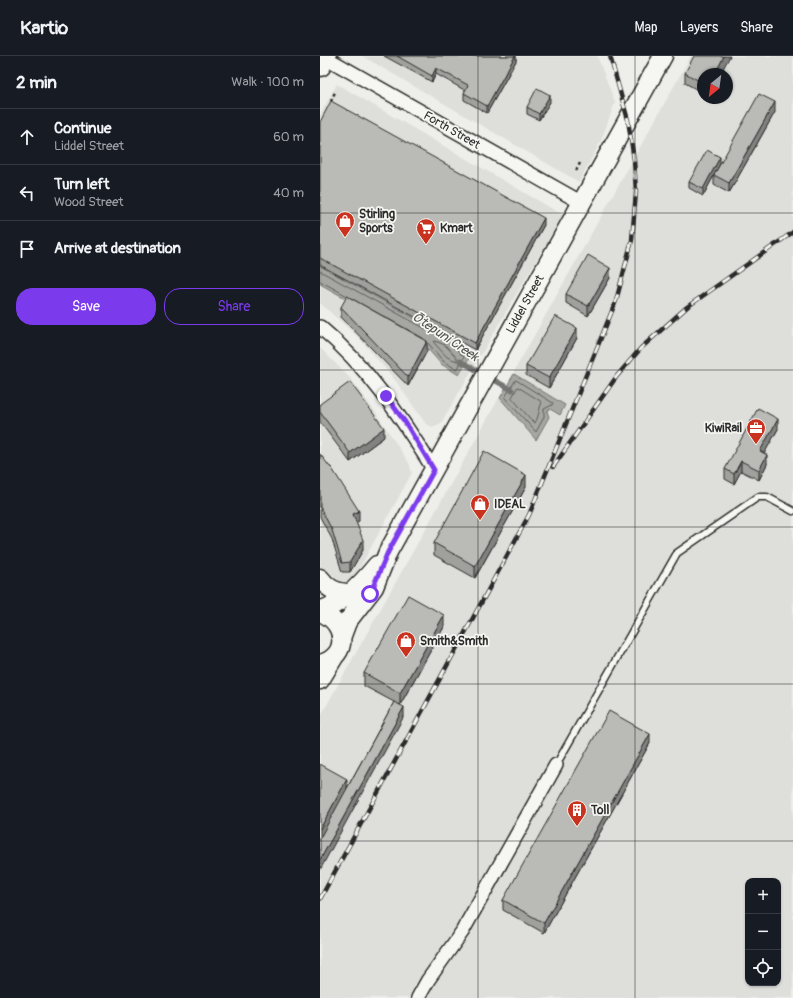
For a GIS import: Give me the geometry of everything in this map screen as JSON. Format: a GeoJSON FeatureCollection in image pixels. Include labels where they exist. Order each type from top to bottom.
{"type":"FeatureCollection","features":[{"type":"Feature","properties":{"kind":"street","name":"Liddel Street"},"geometry":{"type":"LineString","coordinates":[[320,680],[327,661],[338,652],[347,622],[374,587],[388,552],[663,56]]}},
{"type":"Feature","properties":{"kind":"street","name":"Forth Street"},"geometry":{"type":"LineString","coordinates":[[323,59],[582,203]]}},
{"type":"Feature","properties":{"kind":"street"},"geometry":{"type":"LineString","coordinates":[[320,327],[352,357],[386,396],[405,422],[434,470]]}},
{"type":"Feature","properties":{"kind":"street","name":"Liddel Street"},"geometry":{"type":"LineString","coordinates":[[323,611],[350,593],[362,582],[388,552]]}},
{"type":"Feature","properties":{"kind":"street"},"geometry":{"type":"LineString","coordinates":[[320,578],[333,590],[340,593],[350,593]]}},
{"type":"Feature","properties":{"kind":"street"},"geometry":{"type":"LineString","coordinates":[[323,611],[340,631],[342,638]]}},
{"type":"Feature","properties":{"kind":"street"},"geometry":{"type":"LineString","coordinates":[[418,998],[428,980],[462,932],[556,765]]}},
{"type":"Feature","properties":{"kind":"lane"},"geometry":{"type":"LineString","coordinates":[[556,765],[678,553],[758,497],[768,497],[793,511]]}},
{"type":"Feature","properties":{"kind":"path"},"geometry":{"type":"LineString","coordinates":[[330,101],[335,92]]}},
{"type":"Feature","properties":{"kind":"path"},"geometry":{"type":"LineString","coordinates":[[576,171],[581,161]]}},
{"type":"Feature","properties":{"kind":"shaded area"},"geometry":{"type":"Polygon","coordinates":[[[362,56],[597,56],[615,102],[601,141],[579,182],[362,56]]]}},
{"type":"Feature","properties":{"kind":"shaded area"},"geometry":{"type":"Polygon","coordinates":[[[691,56],[793,56],[793,998],[320,998],[320,717],[691,56]]]}},
{"type":"Feature","properties":{"kind":"shaded area","name":"Kmart"},"geometry":{"type":"Polygon","coordinates":[[[337,84],[563,215],[441,423],[433,427],[426,424],[395,380],[360,339],[320,303],[320,115],[337,84]]]}},
{"type":"Feature","properties":{"kind":"shaded area"},"geometry":{"type":"Polygon","coordinates":[[[320,348],[350,378],[374,410],[409,463],[412,473],[353,580],[345,585],[335,581],[332,577],[320,599],[320,348]]]}},
{"type":"Feature","properties":{"kind":"water"},"geometry":{"type":"Polygon","coordinates":[[[320,266],[450,338],[470,357],[459,375],[441,364],[420,340],[320,284],[320,266]]]}},
{"type":"Feature","properties":{"kind":"water"},"geometry":{"type":"Polygon","coordinates":[[[514,374],[565,405],[560,415],[550,409],[547,411],[549,417],[536,440],[500,398],[514,374]]]}},
{"type":"Feature","properties":{"kind":"building"},"geometry":{"type":"Polygon","coordinates":[[[397,56],[515,56],[487,106],[464,93],[468,85],[436,68],[432,76],[397,56]]]}},
{"type":"Feature","properties":{"kind":"building"},"geometry":{"type":"Polygon","coordinates":[[[694,56],[724,56],[718,68],[697,68],[697,80],[685,73],[694,56]]]}},
{"type":"Feature","properties":{"kind":"building"},"geometry":{"type":"Polygon","coordinates":[[[537,88],[550,95],[539,114],[527,107],[537,88]]]}},
{"type":"Feature","properties":{"kind":"building"},"geometry":{"type":"Polygon","coordinates":[[[759,94],[775,102],[729,183],[714,175],[759,94]]]}},
{"type":"Feature","properties":{"kind":"building","name":"Kmart"},"geometry":{"type":"Polygon","coordinates":[[[331,101],[544,218],[475,343],[320,258],[320,122],[331,101]]]}},
{"type":"Feature","properties":{"kind":"building"},"geometry":{"type":"Polygon","coordinates":[[[707,150],[720,157],[703,189],[689,182],[707,150]]]}},
{"type":"Feature","properties":{"kind":"building"},"geometry":{"type":"Polygon","coordinates":[[[588,255],[610,268],[588,306],[566,294],[588,255]]]}},
{"type":"Feature","properties":{"kind":"building"},"geometry":{"type":"Polygon","coordinates":[[[347,296],[427,341],[408,377],[341,307],[347,296]]]}},
{"type":"Feature","properties":{"kind":"building"},"geometry":{"type":"Polygon","coordinates":[[[555,316],[577,328],[549,378],[526,366],[555,316]]]}},
{"type":"Feature","properties":{"kind":"building"},"geometry":{"type":"Polygon","coordinates":[[[350,382],[384,428],[350,453],[320,412],[320,404],[350,382]]]}},
{"type":"Feature","properties":{"kind":"building","name":"KiwiRail"},"geometry":{"type":"Polygon","coordinates":[[[758,408],[778,419],[760,451],[767,455],[759,470],[741,461],[734,474],[725,469],[758,408]]]}},
{"type":"Feature","properties":{"kind":"building","name":"IDEAL"},"geometry":{"type":"Polygon","coordinates":[[[484,451],[526,475],[475,566],[434,543],[484,451]]]}},
{"type":"Feature","properties":{"kind":"building"},"geometry":{"type":"Polygon","coordinates":[[[320,454],[331,467],[359,511],[353,514],[363,540],[350,562],[342,563],[332,530],[320,507],[320,454]]]}},
{"type":"Feature","properties":{"kind":"building"},"geometry":{"type":"Polygon","coordinates":[[[408,595],[444,615],[400,693],[364,673],[408,595]]]}},
{"type":"Feature","properties":{"kind":"building"},"geometry":{"type":"Polygon","coordinates":[[[394,702],[404,707],[320,860],[320,838],[394,702]]]}},
{"type":"Feature","properties":{"kind":"building","name":"Toll"},"geometry":{"type":"Polygon","coordinates":[[[609,711],[650,734],[544,923],[503,900],[609,711]]]}},
{"type":"Feature","properties":{"kind":"building"},"geometry":{"type":"Polygon","coordinates":[[[320,764],[347,779],[320,829],[320,764]]]}},
{"type":"Feature","properties":{"kind":"waterway","name":"Ōtepuni Creek"},"geometry":{"type":"LineString","coordinates":[[460,361],[512,390]]}},
{"type":"Feature","properties":{"kind":"railway"},"geometry":{"type":"LineString","coordinates":[[320,899],[529,515],[616,301],[632,240],[636,192],[634,160],[628,120],[610,56]]}},
{"type":"Feature","properties":{"kind":"railway"},"geometry":{"type":"LineString","coordinates":[[553,467],[617,376],[641,348],[687,307],[793,232]]}},
{"type":"Feature","properties":{"kind":"place","name":"Stirling Sports"},"geometry":{"type":"Point","coordinates":[345,238]}},
{"type":"Feature","properties":{"kind":"place","name":"Kmart"},"geometry":{"type":"Point","coordinates":[426,245]}},
{"type":"Feature","properties":{"kind":"place","name":"KiwiRail"},"geometry":{"type":"Point","coordinates":[756,445]}},
{"type":"Feature","properties":{"kind":"place","name":"IDEAL"},"geometry":{"type":"Point","coordinates":[480,521]}},
{"type":"Feature","properties":{"kind":"place","name":"Smith&Smith"},"geometry":{"type":"Point","coordinates":[406,658]}},
{"type":"Feature","properties":{"kind":"place","name":"Toll"},"geometry":{"type":"Point","coordinates":[577,827]}},
{"type":"Feature","properties":{"kind":"route"},"geometry":{"type":"LineString","coordinates":[[370,594],[388,552],[434,470],[405,422],[386,396]]}}]}
